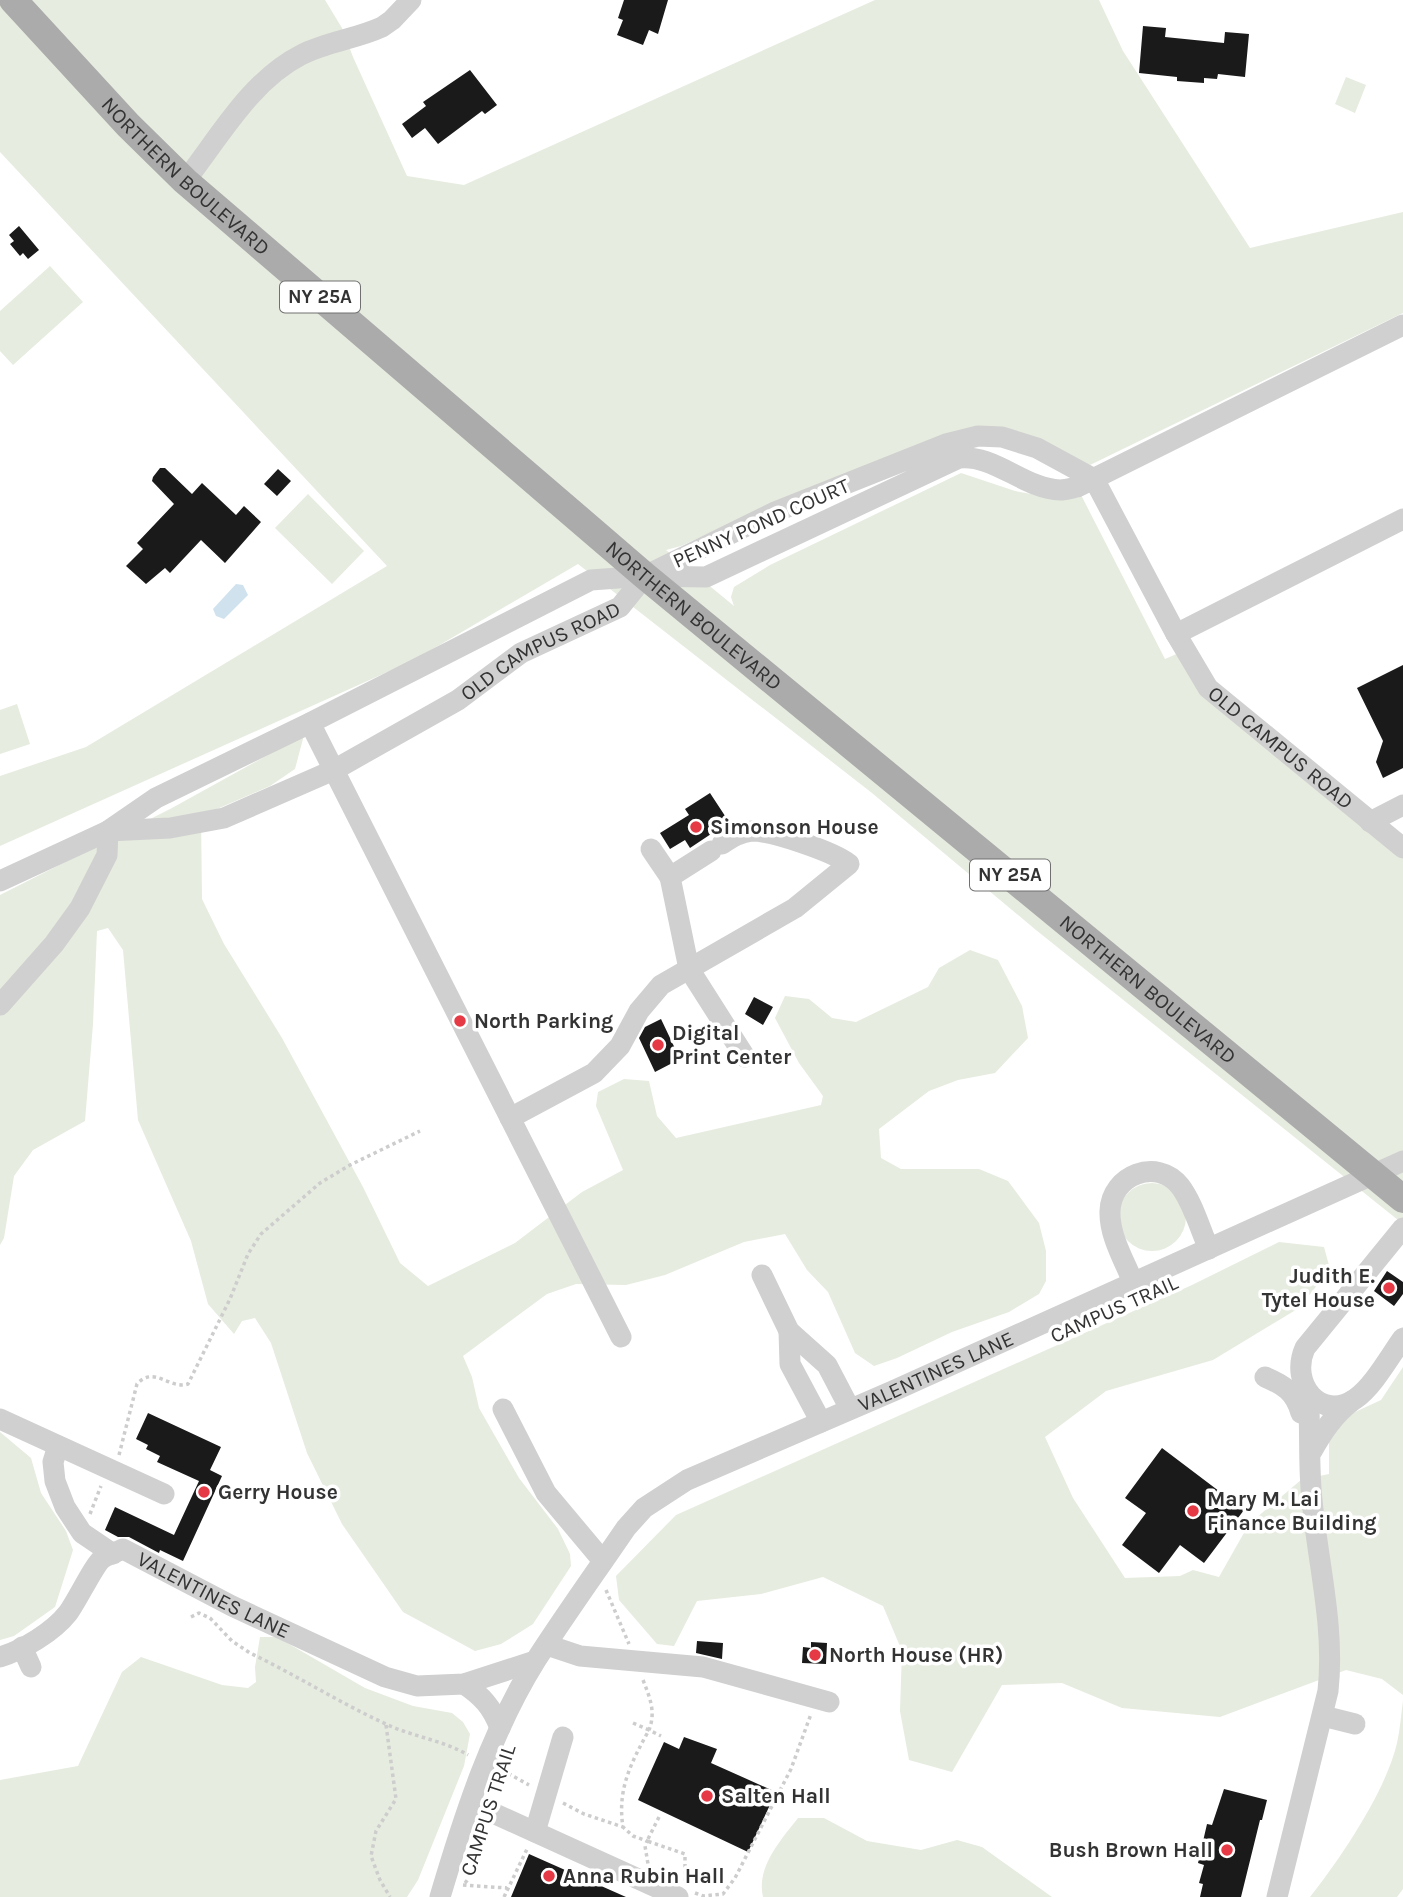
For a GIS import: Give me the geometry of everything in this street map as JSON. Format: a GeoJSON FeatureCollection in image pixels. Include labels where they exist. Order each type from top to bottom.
{"type":"FeatureCollection","features":[{"type":"Feature","properties":{"kind":"main road","name":"NORTHERN BOULEVARD"},"geometry":{"type":"LineString","coordinates":[[13,0],[128,125],[185,181],[645,576],[1403,1199]]}},
{"type":"Feature","properties":{"kind":"street"},"geometry":{"type":"LineString","coordinates":[[185,181],[253,93],[268,78],[300,56],[382,27],[411,0]]}},
{"type":"Feature","properties":{"kind":"street","name":"PENNY POND COURT"},"geometry":{"type":"LineString","coordinates":[[645,576],[706,578],[959,458],[968,457],[990,464],[1043,486],[1061,490],[1077,487],[1403,325]]}},
{"type":"Feature","properties":{"kind":"street","name":"PENNY POND COURT"},"geometry":{"type":"LineString","coordinates":[[645,576],[775,512],[946,444],[978,436],[1002,437],[1037,448],[1094,479]]}},
{"type":"Feature","properties":{"kind":"street","name":"OLD CAMPUS ROAD"},"geometry":{"type":"LineString","coordinates":[[1094,479],[1176,634],[1199,675],[1216,697],[1403,849]]}},
{"type":"Feature","properties":{"kind":"street"},"geometry":{"type":"LineString","coordinates":[[1176,634],[1403,519]]}},
{"type":"Feature","properties":{"kind":"street","name":"OLD CAMPUS ROAD"},"geometry":{"type":"LineString","coordinates":[[0,881],[108,831],[156,798],[591,580],[645,576]]}},
{"type":"Feature","properties":{"kind":"street","name":"OLD CAMPUS ROAD"},"geometry":{"type":"LineString","coordinates":[[108,831],[170,828],[223,818],[334,771],[458,700],[521,653],[620,607],[645,576]]}},
{"type":"Feature","properties":{"kind":"street"},"geometry":{"type":"LineString","coordinates":[[310,723],[621,1337]]}},
{"type":"Feature","properties":{"kind":"street"},"geometry":{"type":"LineString","coordinates":[[1370,822],[1403,805]]}},
{"type":"Feature","properties":{"kind":"street"},"geometry":{"type":"LineString","coordinates":[[0,1005],[54,944],[80,908],[107,855],[108,831]]}},
{"type":"Feature","properties":{"kind":"street"},"geometry":{"type":"LineString","coordinates":[[510,1118],[594,1073],[620,1046],[639,1011],[661,985],[795,908],[849,864],[839,856],[767,833],[750,831],[717,847],[670,877]]}},
{"type":"Feature","properties":{"kind":"street"},"geometry":{"type":"LineString","coordinates":[[652,849],[670,877],[689,969],[745,1057]]}},
{"type":"Feature","properties":{"kind":"street","name":"VALENTINES LANE"},"geometry":{"type":"LineString","coordinates":[[450,1895],[457,1838],[477,1806],[500,1728],[541,1653],[602,1571],[626,1528],[643,1508],[687,1480],[1209,1250],[1403,1161]]}},
{"type":"Feature","properties":{"kind":"street"},"geometry":{"type":"LineString","coordinates":[[1133,1282],[1119,1250],[1110,1220],[1110,1207],[1113,1195],[1120,1185],[1136,1174],[1155,1172],[1173,1180],[1180,1187],[1209,1250]]}},
{"type":"Feature","properties":{"kind":"street"},"geometry":{"type":"LineString","coordinates":[[1352,1401],[1341,1405],[1328,1405],[1308,1393],[1301,1382],[1300,1359],[1312,1338],[1403,1228]]}},
{"type":"Feature","properties":{"kind":"street"},"geometry":{"type":"LineString","coordinates":[[762,1275],[789,1331],[827,1364],[850,1409]]}},
{"type":"Feature","properties":{"kind":"street"},"geometry":{"type":"LineString","coordinates":[[789,1331],[790,1364],[821,1422]]}},
{"type":"Feature","properties":{"kind":"street"},"geometry":{"type":"LineString","coordinates":[[1311,1453],[1298,1402],[1281,1383],[1265,1377],[1312,1338]]}},
{"type":"Feature","properties":{"kind":"street"},"geometry":{"type":"LineString","coordinates":[[1311,1453],[1321,1433],[1337,1413],[1362,1393],[1403,1338]]}},
{"type":"Feature","properties":{"kind":"street"},"geometry":{"type":"LineString","coordinates":[[1277,1897],[1322,1716],[1331,1664],[1331,1635],[1311,1496],[1308,1393]]}},
{"type":"Feature","properties":{"kind":"street"},"geometry":{"type":"LineString","coordinates":[[503,1409],[546,1493],[602,1571]]}},
{"type":"Feature","properties":{"kind":"street"},"geometry":{"type":"LineString","coordinates":[[0,1419],[164,1494]]}},
{"type":"Feature","properties":{"kind":"street"},"geometry":{"type":"LineString","coordinates":[[58,1446],[53,1462],[55,1480],[65,1507],[82,1533],[113,1554]]}},
{"type":"Feature","properties":{"kind":"street","name":"VALENTINES LANE"},"geometry":{"type":"LineString","coordinates":[[0,1657],[22,1647],[56,1625],[66,1615],[101,1558],[124,1549],[232,1606],[385,1677],[417,1686],[464,1684],[541,1653]]}},
{"type":"Feature","properties":{"kind":"street"},"geometry":{"type":"LineString","coordinates":[[22,1647],[31,1667]]}},
{"type":"Feature","properties":{"kind":"street"},"geometry":{"type":"LineString","coordinates":[[541,1653],[703,1667],[823,1700]]}},
{"type":"Feature","properties":{"kind":"street"},"geometry":{"type":"LineString","coordinates":[[464,1684],[493,1710],[500,1728]]}},
{"type":"Feature","properties":{"kind":"street"},"geometry":{"type":"LineString","coordinates":[[1322,1716],[1355,1724]]}},
{"type":"Feature","properties":{"kind":"street"},"geometry":{"type":"LineString","coordinates":[[535,1832],[563,1737]]}},
{"type":"Feature","properties":{"kind":"street"},"geometry":{"type":"LineString","coordinates":[[477,1806],[678,1897]]}},
{"type":"Feature","properties":{"kind":"path"},"geometry":{"type":"LineString","coordinates":[[82,1533],[102,1483],[117,1462],[137,1384],[143,1378],[154,1376],[181,1386],[188,1384],[230,1299],[248,1254],[261,1234],[320,1183],[349,1165],[420,1131]]}},
{"type":"Feature","properties":{"kind":"path"},"geometry":{"type":"LineString","coordinates":[[602,1571],[653,1708],[654,1719],[621,1794],[623,1828]]}},
{"type":"Feature","properties":{"kind":"path","name":"CAMPUS TRAIL"},"geometry":{"type":"LineString","coordinates":[[191,1617],[199,1613],[210,1618],[232,1641],[250,1653],[386,1725],[414,1736],[453,1746],[475,1759]]}},
{"type":"Feature","properties":{"kind":"path"},"geometry":{"type":"LineString","coordinates":[[584,1814],[623,1828],[633,1836],[685,1854],[686,1889],[703,1896],[723,1894],[735,1878],[823,1700]]}},
{"type":"Feature","properties":{"kind":"path"},"geometry":{"type":"LineString","coordinates":[[634,1723],[662,1736]]}},
{"type":"Feature","properties":{"kind":"path"},"geometry":{"type":"LineString","coordinates":[[386,1725],[396,1799],[376,1831],[371,1856],[390,1897]]}},
{"type":"Feature","properties":{"kind":"path","name":"CAMPUS TRAIL"},"geometry":{"type":"LineString","coordinates":[[450,1895],[471,1875],[476,1860],[479,1848],[477,1806]]}},
{"type":"Feature","properties":{"kind":"path"},"geometry":{"type":"LineString","coordinates":[[650,1871],[645,1846],[659,1817]]}},
{"type":"Feature","properties":{"kind":"path"},"geometry":{"type":"LineString","coordinates":[[504,1897],[535,1832]]}},
{"type":"Feature","properties":{"kind":"path"},"geometry":{"type":"LineString","coordinates":[[463,1885],[507,1888]]}},
{"type":"Feature","properties":{"kind":"shaded area"},"geometry":{"type":"Polygon","coordinates":[[[0,0],[325,0],[342,28],[407,176],[464,185],[875,0],[1099,0],[1123,51],[1250,248],[1403,212],[1403,313],[1090,465],[978,427],[666,550],[734,606],[731,597],[734,587],[770,565],[961,473],[1015,491],[1047,497],[1079,491],[1165,659],[1181,652],[1403,850],[1403,1224],[1036,930],[872,793],[578,564],[414,660],[0,846],[0,776],[86,747],[387,566],[0,152],[0,0]]]}},
{"type":"Feature","properties":{"kind":"shaded area"},"geometry":{"type":"Polygon","coordinates":[[[1346,77],[1366,85],[1355,113],[1335,104],[1346,77]]]}},
{"type":"Feature","properties":{"kind":"shaded area"},"geometry":{"type":"Polygon","coordinates":[[[50,266],[83,302],[13,365],[0,351],[0,311],[50,266]]]}},
{"type":"Feature","properties":{"kind":"shaded area"},"geometry":{"type":"Polygon","coordinates":[[[308,494],[364,551],[332,584],[275,528],[308,494]]]}},
{"type":"Feature","properties":{"kind":"shaded area"},"geometry":{"type":"Polygon","coordinates":[[[17,704],[30,744],[0,754],[0,710],[17,704]]]}},
{"type":"Feature","properties":{"kind":"shaded area"},"geometry":{"type":"Polygon","coordinates":[[[304,735],[295,769],[270,786],[201,816],[202,899],[224,944],[282,1038],[363,1187],[400,1263],[428,1286],[515,1243],[582,1192],[623,1170],[596,1106],[598,1092],[624,1079],[649,1081],[657,1116],[676,1138],[821,1105],[823,1096],[799,1063],[775,1018],[785,996],[809,999],[832,1018],[856,1022],[928,987],[939,968],[970,950],[998,960],[1022,1006],[1028,1038],[995,1073],[958,1080],[929,1091],[879,1129],[881,1158],[901,1169],[979,1169],[1008,1181],[1039,1223],[1046,1251],[1046,1281],[1039,1294],[1009,1312],[952,1332],[874,1366],[855,1353],[828,1292],[807,1270],[785,1234],[744,1242],[665,1275],[626,1285],[576,1284],[547,1294],[463,1356],[472,1377],[479,1408],[519,1478],[558,1529],[570,1554],[571,1566],[533,1624],[501,1644],[475,1651],[403,1612],[342,1524],[307,1453],[271,1343],[255,1318],[242,1321],[234,1334],[208,1304],[191,1241],[138,1120],[123,950],[108,928],[97,931],[85,1121],[33,1150],[14,1176],[4,1238],[0,1245],[0,895],[172,808],[304,735]]]}},
{"type":"Feature","properties":{"kind":"shaded area"},"geometry":{"type":"Polygon","coordinates":[[[1152,1183],[1165,1186],[1176,1193],[1183,1204],[1186,1217],[1183,1230],[1176,1241],[1165,1248],[1152,1251],[1139,1248],[1128,1241],[1121,1230],[1118,1217],[1121,1204],[1128,1193],[1139,1186],[1152,1183]]]}},
{"type":"Feature","properties":{"kind":"shaded area"},"geometry":{"type":"Polygon","coordinates":[[[1279,1242],[1324,1247],[1330,1269],[1299,1308],[1213,1360],[1106,1391],[1045,1437],[1073,1498],[1125,1578],[1180,1576],[1193,1570],[1219,1577],[1249,1524],[1301,1480],[1329,1474],[1329,1437],[1353,1413],[1381,1400],[1403,1367],[1403,1695],[1382,1679],[1346,1670],[1220,1717],[1122,1708],[1062,1683],[1002,1685],[952,1772],[909,1760],[900,1711],[902,1651],[883,1606],[823,1577],[761,1594],[697,1601],[674,1646],[657,1644],[619,1600],[616,1576],[676,1515],[1192,1285],[1279,1242]]]}},
{"type":"Feature","properties":{"kind":"shaded area"},"geometry":{"type":"Polygon","coordinates":[[[0,1432],[31,1458],[41,1493],[66,1531],[73,1550],[55,1607],[14,1636],[0,1640],[0,1432]]]}},
{"type":"Feature","properties":{"kind":"shaded area"},"geometry":{"type":"Polygon","coordinates":[[[260,1637],[277,1637],[365,1688],[413,1706],[452,1713],[463,1722],[470,1734],[464,1766],[418,1880],[407,1897],[0,1897],[0,1780],[78,1766],[122,1672],[141,1657],[222,1685],[248,1688],[256,1682],[255,1667],[260,1637]]]}},
{"type":"Feature","properties":{"kind":"shaded area"},"geometry":{"type":"Polygon","coordinates":[[[1403,1701],[1403,1889],[1397,1897],[1310,1897],[1348,1844],[1383,1782],[1397,1743],[1403,1701]]]}},
{"type":"Feature","properties":{"kind":"shaded area"},"geometry":{"type":"Polygon","coordinates":[[[798,1818],[824,1818],[867,1841],[921,1850],[957,1840],[982,1847],[1052,1897],[763,1897],[763,1875],[767,1865],[798,1818]]]}},
{"type":"Feature","properties":{"kind":"water"},"geometry":{"type":"Polygon","coordinates":[[[236,584],[243,585],[248,595],[224,619],[216,616],[213,609],[236,584]]]}},
{"type":"Feature","properties":{"kind":"building"},"geometry":{"type":"Polygon","coordinates":[[[624,0],[668,0],[658,34],[649,30],[643,45],[617,35],[623,20],[618,18],[624,0]]]}},
{"type":"Feature","properties":{"kind":"building"},"geometry":{"type":"Polygon","coordinates":[[[1143,26],[1166,28],[1165,37],[1224,43],[1225,32],[1249,34],[1245,77],[1218,74],[1217,79],[1204,78],[1204,83],[1177,81],[1177,77],[1139,73],[1143,26]]]}},
{"type":"Feature","properties":{"kind":"building"},"geometry":{"type":"Polygon","coordinates":[[[470,70],[497,105],[485,114],[482,111],[438,144],[425,128],[412,138],[402,124],[426,106],[423,102],[470,70]]]}},
{"type":"Feature","properties":{"kind":"building"},"geometry":{"type":"Polygon","coordinates":[[[19,226],[39,250],[28,259],[23,253],[20,256],[10,244],[14,241],[9,235],[19,226]]]}},
{"type":"Feature","properties":{"kind":"building"},"geometry":{"type":"Polygon","coordinates":[[[160,468],[165,468],[192,494],[202,483],[236,515],[244,506],[261,522],[225,563],[201,540],[170,573],[165,568],[146,584],[126,566],[143,549],[137,543],[174,504],[152,481],[160,468]]]}},
{"type":"Feature","properties":{"kind":"building"},"geometry":{"type":"Polygon","coordinates":[[[278,469],[291,481],[277,496],[264,484],[278,469]]]}},
{"type":"Feature","properties":{"kind":"building"},"geometry":{"type":"Polygon","coordinates":[[[1403,665],[1403,768],[1383,778],[1376,762],[1383,741],[1357,688],[1403,665]]]}},
{"type":"Feature","properties":{"kind":"building","name":"Simonson House"},"geometry":{"type":"Polygon","coordinates":[[[710,793],[729,822],[690,848],[685,840],[670,849],[660,833],[689,815],[685,809],[710,793]]]}},
{"type":"Feature","properties":{"kind":"building"},"geometry":{"type":"Polygon","coordinates":[[[754,997],[773,1007],[763,1025],[745,1014],[754,997]]]}},
{"type":"Feature","properties":{"kind":"building","name":"Digital Print Center"},"geometry":{"type":"Polygon","coordinates":[[[661,1019],[680,1059],[655,1072],[639,1038],[645,1027],[661,1019]]]}},
{"type":"Feature","properties":{"kind":"building","name":"Judith E. Tytel House"},"geometry":{"type":"Polygon","coordinates":[[[1387,1271],[1403,1282],[1403,1294],[1394,1306],[1374,1291],[1387,1271]]]}},
{"type":"Feature","properties":{"kind":"building","name":"Gerry House"},"geometry":{"type":"Polygon","coordinates":[[[148,1413],[221,1447],[210,1470],[222,1476],[183,1561],[160,1550],[159,1553],[129,1537],[118,1537],[105,1530],[115,1507],[174,1535],[199,1481],[157,1462],[160,1456],[146,1449],[148,1445],[136,1439],[148,1413]]]}},
{"type":"Feature","properties":{"kind":"building","name":"Mary M. Lai Finance Building"},"geometry":{"type":"Polygon","coordinates":[[[1162,1448],[1244,1510],[1204,1563],[1180,1545],[1159,1573],[1122,1545],[1146,1513],[1125,1498],[1162,1448]]]}},
{"type":"Feature","properties":{"kind":"building"},"geometry":{"type":"Polygon","coordinates":[[[697,1641],[723,1643],[722,1659],[696,1653],[697,1641]]]}},
{"type":"Feature","properties":{"kind":"building","name":"North House (HR)"},"geometry":{"type":"Polygon","coordinates":[[[811,1642],[827,1643],[826,1664],[802,1663],[803,1647],[811,1648],[811,1642]]]}},
{"type":"Feature","properties":{"kind":"building","name":"Salten Hall"},"geometry":{"type":"Polygon","coordinates":[[[684,1737],[717,1749],[711,1763],[776,1792],[748,1852],[638,1800],[664,1742],[679,1749],[684,1737]]]}},
{"type":"Feature","properties":{"kind":"building","name":"Bush Brown Hall"},"geometry":{"type":"Polygon","coordinates":[[[1224,1789],[1267,1800],[1241,1897],[1200,1897],[1203,1884],[1199,1883],[1204,1865],[1198,1863],[1207,1824],[1212,1825],[1224,1789]]]}},
{"type":"Feature","properties":{"kind":"building","name":"Anna Rubin Hall"},"geometry":{"type":"Polygon","coordinates":[[[529,1854],[626,1897],[511,1897],[529,1854]]]}},
{"type":"Feature","properties":{"kind":"place","name":"Simonson House"},"geometry":{"type":"Point","coordinates":[696,827]}},
{"type":"Feature","properties":{"kind":"place","name":"North Parking"},"geometry":{"type":"Point","coordinates":[460,1021]}},
{"type":"Feature","properties":{"kind":"place","name":"Digital Print Center"},"geometry":{"type":"Point","coordinates":[658,1045]}},
{"type":"Feature","properties":{"kind":"place","name":"Judith E. Tytel House"},"geometry":{"type":"Point","coordinates":[1389,1288]}},
{"type":"Feature","properties":{"kind":"place","name":"Gerry House"},"geometry":{"type":"Point","coordinates":[204,1492]}},
{"type":"Feature","properties":{"kind":"place","name":"Mary M. Lai Finance Building"},"geometry":{"type":"Point","coordinates":[1193,1511]}},
{"type":"Feature","properties":{"kind":"place","name":"North House (HR)"},"geometry":{"type":"Point","coordinates":[815,1655]}},
{"type":"Feature","properties":{"kind":"place","name":"Salten Hall"},"geometry":{"type":"Point","coordinates":[707,1796]}},
{"type":"Feature","properties":{"kind":"place","name":"Bush Brown Hall"},"geometry":{"type":"Point","coordinates":[1227,1850]}},
{"type":"Feature","properties":{"kind":"place","name":"Anna Rubin Hall"},"geometry":{"type":"Point","coordinates":[549,1876]}}]}
